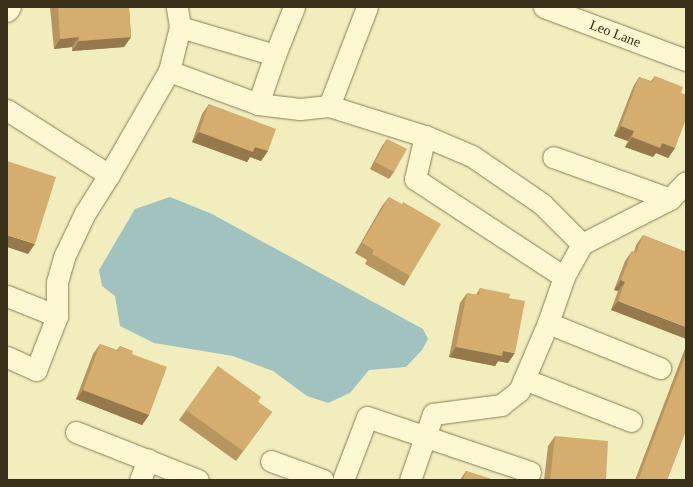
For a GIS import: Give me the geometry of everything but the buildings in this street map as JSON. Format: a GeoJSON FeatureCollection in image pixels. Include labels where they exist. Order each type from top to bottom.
{"type":"FeatureCollection","features":[{"type":"Feature","properties":{"kind":"street"},"geometry":{"type":"LineString","coordinates":[[7,11],[10,7]]}},
{"type":"Feature","properties":{"kind":"street"},"geometry":{"type":"LineString","coordinates":[[258,104],[294,7]]}},
{"type":"Feature","properties":{"kind":"street"},"geometry":{"type":"LineString","coordinates":[[329,106],[367,7]]}},
{"type":"Feature","properties":{"kind":"street","name":"Leo Lane"},"geometry":{"type":"LineString","coordinates":[[544,7],[686,60]]}},
{"type":"Feature","properties":{"kind":"street"},"geometry":{"type":"LineString","coordinates":[[7,358],[36,370],[57,316],[57,282],[64,257],[85,213],[109,175],[169,71],[179,17],[275,55]]}},
{"type":"Feature","properties":{"kind":"street"},"geometry":{"type":"LineString","coordinates":[[169,71],[258,104],[300,109],[329,106],[425,136],[472,156],[485,164],[542,204],[582,244]]}},
{"type":"Feature","properties":{"kind":"street"},"geometry":{"type":"LineString","coordinates":[[7,110],[109,175]]}},
{"type":"Feature","properties":{"kind":"street"},"geometry":{"type":"LineString","coordinates":[[425,136],[414,179],[564,277]]}},
{"type":"Feature","properties":{"kind":"street"},"geometry":{"type":"LineString","coordinates":[[553,157],[670,199]]}},
{"type":"Feature","properties":{"kind":"street"},"geometry":{"type":"LineString","coordinates":[[410,480],[433,414],[501,405],[519,392],[548,323],[564,277],[582,244],[670,199],[686,182]]}},
{"type":"Feature","properties":{"kind":"street"},"geometry":{"type":"LineString","coordinates":[[7,296],[57,316]]}},
{"type":"Feature","properties":{"kind":"street"},"geometry":{"type":"LineString","coordinates":[[548,323],[660,368]]}},
{"type":"Feature","properties":{"kind":"street"},"geometry":{"type":"LineString","coordinates":[[524,379],[631,421]]}},
{"type":"Feature","properties":{"kind":"street"},"geometry":{"type":"LineString","coordinates":[[343,480],[367,417],[530,472]]}},
{"type":"Feature","properties":{"kind":"street"},"geometry":{"type":"LineString","coordinates":[[76,432],[198,480]]}},
{"type":"Feature","properties":{"kind":"street"},"geometry":{"type":"LineString","coordinates":[[140,480],[148,460]]}},
{"type":"Feature","properties":{"kind":"street"},"geometry":{"type":"LineString","coordinates":[[271,461],[324,480]]}},
{"type":"Feature","properties":{"kind":"water"},"geometry":{"type":"Polygon","coordinates":[[[170,197],[212,214],[423,329],[428,339],[422,350],[406,367],[369,370],[350,393],[328,403],[307,396],[273,371],[233,356],[154,343],[120,326],[115,296],[102,286],[99,270],[135,209],[170,197]]]}}]}
